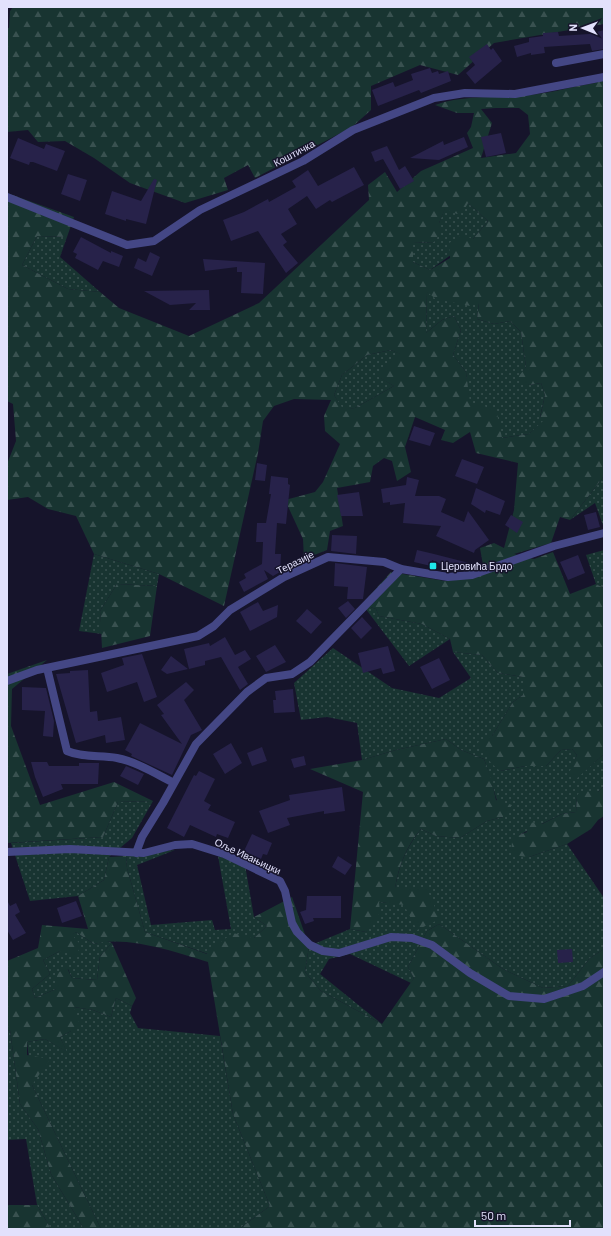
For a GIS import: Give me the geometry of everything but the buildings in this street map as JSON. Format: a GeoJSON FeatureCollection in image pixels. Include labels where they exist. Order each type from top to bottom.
{"type":"FeatureCollection","features":[{"type":"Feature","properties":{"kind":"street"},"geometry":{"type":"LineString","coordinates":[[556,63],[604,54]]}},
{"type":"Feature","properties":{"kind":"street","name":"Коштичка"},"geometry":{"type":"LineString","coordinates":[[7,197],[127,245],[154,240],[200,210],[303,161],[353,130],[434,98],[465,94],[515,94],[604,77]]}},
{"type":"Feature","properties":{"kind":"street","name":"Теразије"},"geometry":{"type":"LineString","coordinates":[[7,681],[47,668],[198,636],[214,626],[230,610],[284,577],[328,557],[384,562],[401,569],[448,578],[472,575],[554,546],[604,533]]}},
{"type":"Feature","properties":{"kind":"street"},"geometry":{"type":"LineString","coordinates":[[136,852],[142,837],[196,744],[247,692],[266,678],[292,674],[310,662],[401,569]]}},
{"type":"Feature","properties":{"kind":"street"},"geometry":{"type":"LineString","coordinates":[[47,668],[67,751],[76,754],[117,758],[139,765],[174,783]]}},
{"type":"Feature","properties":{"kind":"street","name":"Оље Ивањицки"},"geometry":{"type":"LineString","coordinates":[[7,852],[70,849],[153,852],[175,845],[192,844],[224,854],[276,878],[283,886],[289,914],[297,932],[310,945],[323,951],[339,952],[391,937],[412,938],[432,945],[470,973],[509,996],[544,999],[583,986],[604,972]]}},
{"type":"Feature","properties":{"kind":"green space"},"geometry":{"type":"Polygon","coordinates":[[[13,7],[604,7],[604,24],[494,43],[458,75],[420,65],[371,86],[371,110],[352,127],[255,178],[248,165],[224,178],[228,190],[185,203],[130,183],[94,158],[65,141],[38,142],[28,130],[7,132],[7,28],[9,28],[10,11],[13,7]]]}},
{"type":"Feature","properties":{"kind":"green space"},"geometry":{"type":"Polygon","coordinates":[[[604,79],[604,476],[570,520],[560,517],[551,543],[514,554],[534,559],[553,552],[570,594],[596,584],[604,588],[604,754],[574,781],[569,773],[577,755],[572,749],[561,750],[546,766],[525,766],[500,771],[491,763],[478,742],[492,736],[513,702],[523,695],[523,677],[498,673],[482,655],[453,652],[450,639],[422,624],[379,616],[376,609],[362,604],[391,572],[445,581],[483,565],[480,548],[494,543],[504,548],[514,510],[518,463],[476,453],[470,432],[453,443],[441,440],[445,430],[415,417],[405,447],[411,472],[397,481],[392,461],[384,458],[373,466],[370,482],[337,488],[343,526],[330,531],[327,550],[304,559],[303,539],[285,500],[315,492],[323,482],[340,444],[325,431],[324,416],[331,400],[294,399],[274,406],[263,421],[258,453],[224,606],[159,574],[94,554],[76,516],[48,509],[28,497],[7,500],[7,464],[16,441],[13,404],[7,401],[7,193],[74,217],[67,237],[37,236],[22,265],[68,289],[100,292],[119,308],[189,336],[259,303],[369,200],[368,185],[385,172],[397,192],[421,171],[473,148],[467,133],[471,127],[474,113],[457,113],[435,105],[466,98],[538,94],[595,83],[604,79]],[[519,108],[481,109],[492,123],[481,158],[516,153],[530,134],[528,115],[519,108]],[[468,203],[463,212],[457,214],[445,209],[439,223],[441,232],[434,242],[413,243],[413,262],[430,270],[450,258],[449,243],[462,235],[473,239],[488,221],[468,203]],[[427,292],[426,333],[442,320],[454,316],[461,330],[453,355],[466,372],[470,403],[496,409],[502,438],[529,434],[543,421],[540,418],[545,395],[541,383],[529,385],[519,381],[519,376],[526,367],[521,332],[510,321],[494,324],[477,319],[479,303],[470,306],[436,299],[427,292]],[[391,350],[367,355],[342,375],[334,395],[343,409],[355,408],[394,386],[375,375],[400,354],[391,350]]]}},
{"type":"Feature","properties":{"kind":"green space"},"geometry":{"type":"Polygon","coordinates":[[[468,203],[488,221],[473,239],[430,270],[413,262],[413,243],[434,242],[445,208],[468,203]]]}},
{"type":"Feature","properties":{"kind":"green space"},"geometry":{"type":"Polygon","coordinates":[[[37,236],[67,237],[60,257],[100,292],[68,289],[22,265],[37,236]]]}},
{"type":"Feature","properties":{"kind":"green space"},"geometry":{"type":"Polygon","coordinates":[[[427,292],[479,303],[477,319],[494,324],[510,321],[521,332],[526,367],[520,376],[529,385],[541,383],[545,395],[540,417],[544,421],[529,434],[502,438],[469,403],[466,372],[453,355],[461,330],[454,316],[442,320],[426,333],[427,292]]]}},
{"type":"Feature","properties":{"kind":"green space"},"geometry":{"type":"Polygon","coordinates":[[[391,350],[401,354],[376,375],[394,386],[355,408],[343,410],[334,395],[342,375],[367,355],[391,350]]]}},
{"type":"Feature","properties":{"kind":"green space"},"geometry":{"type":"Polygon","coordinates":[[[604,476],[604,528],[595,503],[570,520],[604,476]]]}},
{"type":"Feature","properties":{"kind":"green space"},"geometry":{"type":"Polygon","coordinates":[[[604,550],[604,588],[596,584],[586,555],[604,550]]]}},
{"type":"Feature","properties":{"kind":"green space"},"geometry":{"type":"Polygon","coordinates":[[[94,554],[159,574],[157,586],[117,584],[100,611],[102,634],[79,631],[94,554]]]}},
{"type":"Feature","properties":{"kind":"green space"},"geometry":{"type":"Polygon","coordinates":[[[117,584],[157,586],[150,636],[102,648],[100,611],[117,584]]]}},
{"type":"Feature","properties":{"kind":"green space"},"geometry":{"type":"Polygon","coordinates":[[[362,604],[376,609],[379,616],[422,624],[450,639],[409,666],[362,604]]]}},
{"type":"Feature","properties":{"kind":"green space"},"geometry":{"type":"Polygon","coordinates":[[[333,648],[392,688],[439,698],[471,678],[453,652],[482,655],[498,673],[523,677],[523,695],[513,702],[492,736],[500,771],[525,766],[546,766],[561,750],[572,749],[577,755],[570,773],[574,780],[604,754],[604,786],[598,792],[577,796],[576,812],[562,814],[519,835],[529,857],[567,844],[604,898],[604,949],[590,958],[568,986],[543,988],[503,969],[439,924],[427,931],[408,967],[414,978],[411,983],[350,954],[329,959],[320,974],[382,1024],[321,991],[305,972],[309,946],[350,929],[366,932],[379,902],[404,904],[439,919],[395,888],[404,857],[421,829],[436,836],[460,838],[487,821],[503,817],[484,759],[461,750],[446,739],[396,750],[362,760],[357,723],[327,717],[301,720],[294,683],[333,648]]]}},
{"type":"Feature","properties":{"kind":"green space"},"geometry":{"type":"Polygon","coordinates":[[[47,660],[12,689],[11,726],[40,805],[114,782],[153,801],[118,802],[103,837],[7,843],[7,674],[47,660]]]}},
{"type":"Feature","properties":{"kind":"green space"},"geometry":{"type":"Polygon","coordinates":[[[446,739],[461,750],[484,759],[491,778],[496,800],[512,805],[503,817],[487,821],[460,838],[436,836],[421,829],[411,843],[401,864],[395,888],[427,889],[440,919],[417,930],[404,905],[379,902],[380,913],[366,932],[350,929],[363,792],[310,769],[362,760],[396,750],[446,739]]]}},
{"type":"Feature","properties":{"kind":"green space"},"geometry":{"type":"Polygon","coordinates":[[[604,786],[604,816],[598,820],[591,829],[567,844],[529,857],[511,855],[512,842],[519,835],[527,832],[529,822],[542,824],[562,814],[576,812],[577,796],[580,791],[598,792],[604,786]]]}},
{"type":"Feature","properties":{"kind":"green space"},"geometry":{"type":"Polygon","coordinates":[[[153,801],[132,838],[109,857],[104,880],[78,896],[30,901],[11,843],[103,837],[118,802],[153,801]]]}},
{"type":"Feature","properties":{"kind":"green space"},"geometry":{"type":"Polygon","coordinates":[[[175,850],[137,865],[151,925],[212,920],[215,930],[231,929],[218,856],[245,865],[254,917],[267,926],[254,938],[208,954],[145,932],[127,868],[126,856],[175,850]]]}},
{"type":"Feature","properties":{"kind":"green space"},"geometry":{"type":"Polygon","coordinates":[[[126,856],[127,868],[145,932],[207,954],[208,951],[233,933],[254,938],[267,926],[254,917],[292,897],[309,946],[305,972],[321,991],[382,1024],[414,978],[408,967],[427,931],[439,924],[503,969],[543,988],[568,986],[590,958],[604,949],[604,1229],[239,1229],[270,1206],[233,1114],[208,962],[136,943],[107,942],[94,944],[76,932],[72,935],[81,945],[76,956],[60,951],[43,960],[50,974],[32,989],[35,998],[56,989],[57,973],[67,968],[72,978],[97,980],[100,956],[112,943],[136,998],[132,1006],[116,998],[111,1017],[93,1010],[74,1007],[81,1028],[60,1037],[67,1052],[45,1039],[27,1042],[27,1055],[50,1059],[32,1085],[101,1229],[84,1229],[51,1174],[38,1129],[20,1104],[10,1030],[7,1031],[7,961],[38,948],[42,925],[88,929],[78,896],[104,880],[109,857],[126,856]]]}},
{"type":"Feature","properties":{"kind":"green space"},"geometry":{"type":"Polygon","coordinates":[[[76,932],[94,944],[106,941],[112,943],[100,956],[97,980],[72,978],[68,969],[56,989],[35,998],[32,989],[50,974],[43,960],[60,951],[71,935],[76,932]]]}},
{"type":"Feature","properties":{"kind":"green space"},"geometry":{"type":"Polygon","coordinates":[[[116,998],[132,1006],[130,1013],[138,1028],[220,1036],[233,1114],[270,1206],[239,1229],[101,1229],[32,1085],[27,1042],[45,1039],[66,1051],[60,1037],[71,1031],[74,1007],[93,1010],[111,1017],[116,998]]]}},
{"type":"Feature","properties":{"kind":"green space"},"geometry":{"type":"Polygon","coordinates":[[[10,1030],[20,1104],[38,1129],[51,1174],[84,1229],[51,1229],[37,1205],[26,1139],[7,1140],[7,1031],[10,1030]]]}},
{"type":"Feature","properties":{"kind":"green space"},"geometry":{"type":"Polygon","coordinates":[[[7,1205],[37,1205],[51,1229],[7,1229],[7,1205]]]}},
{"type":"Feature","properties":{"kind":"place","name":"Церовића Брдо"},"geometry":{"type":"Point","coordinates":[433,566]}}]}
